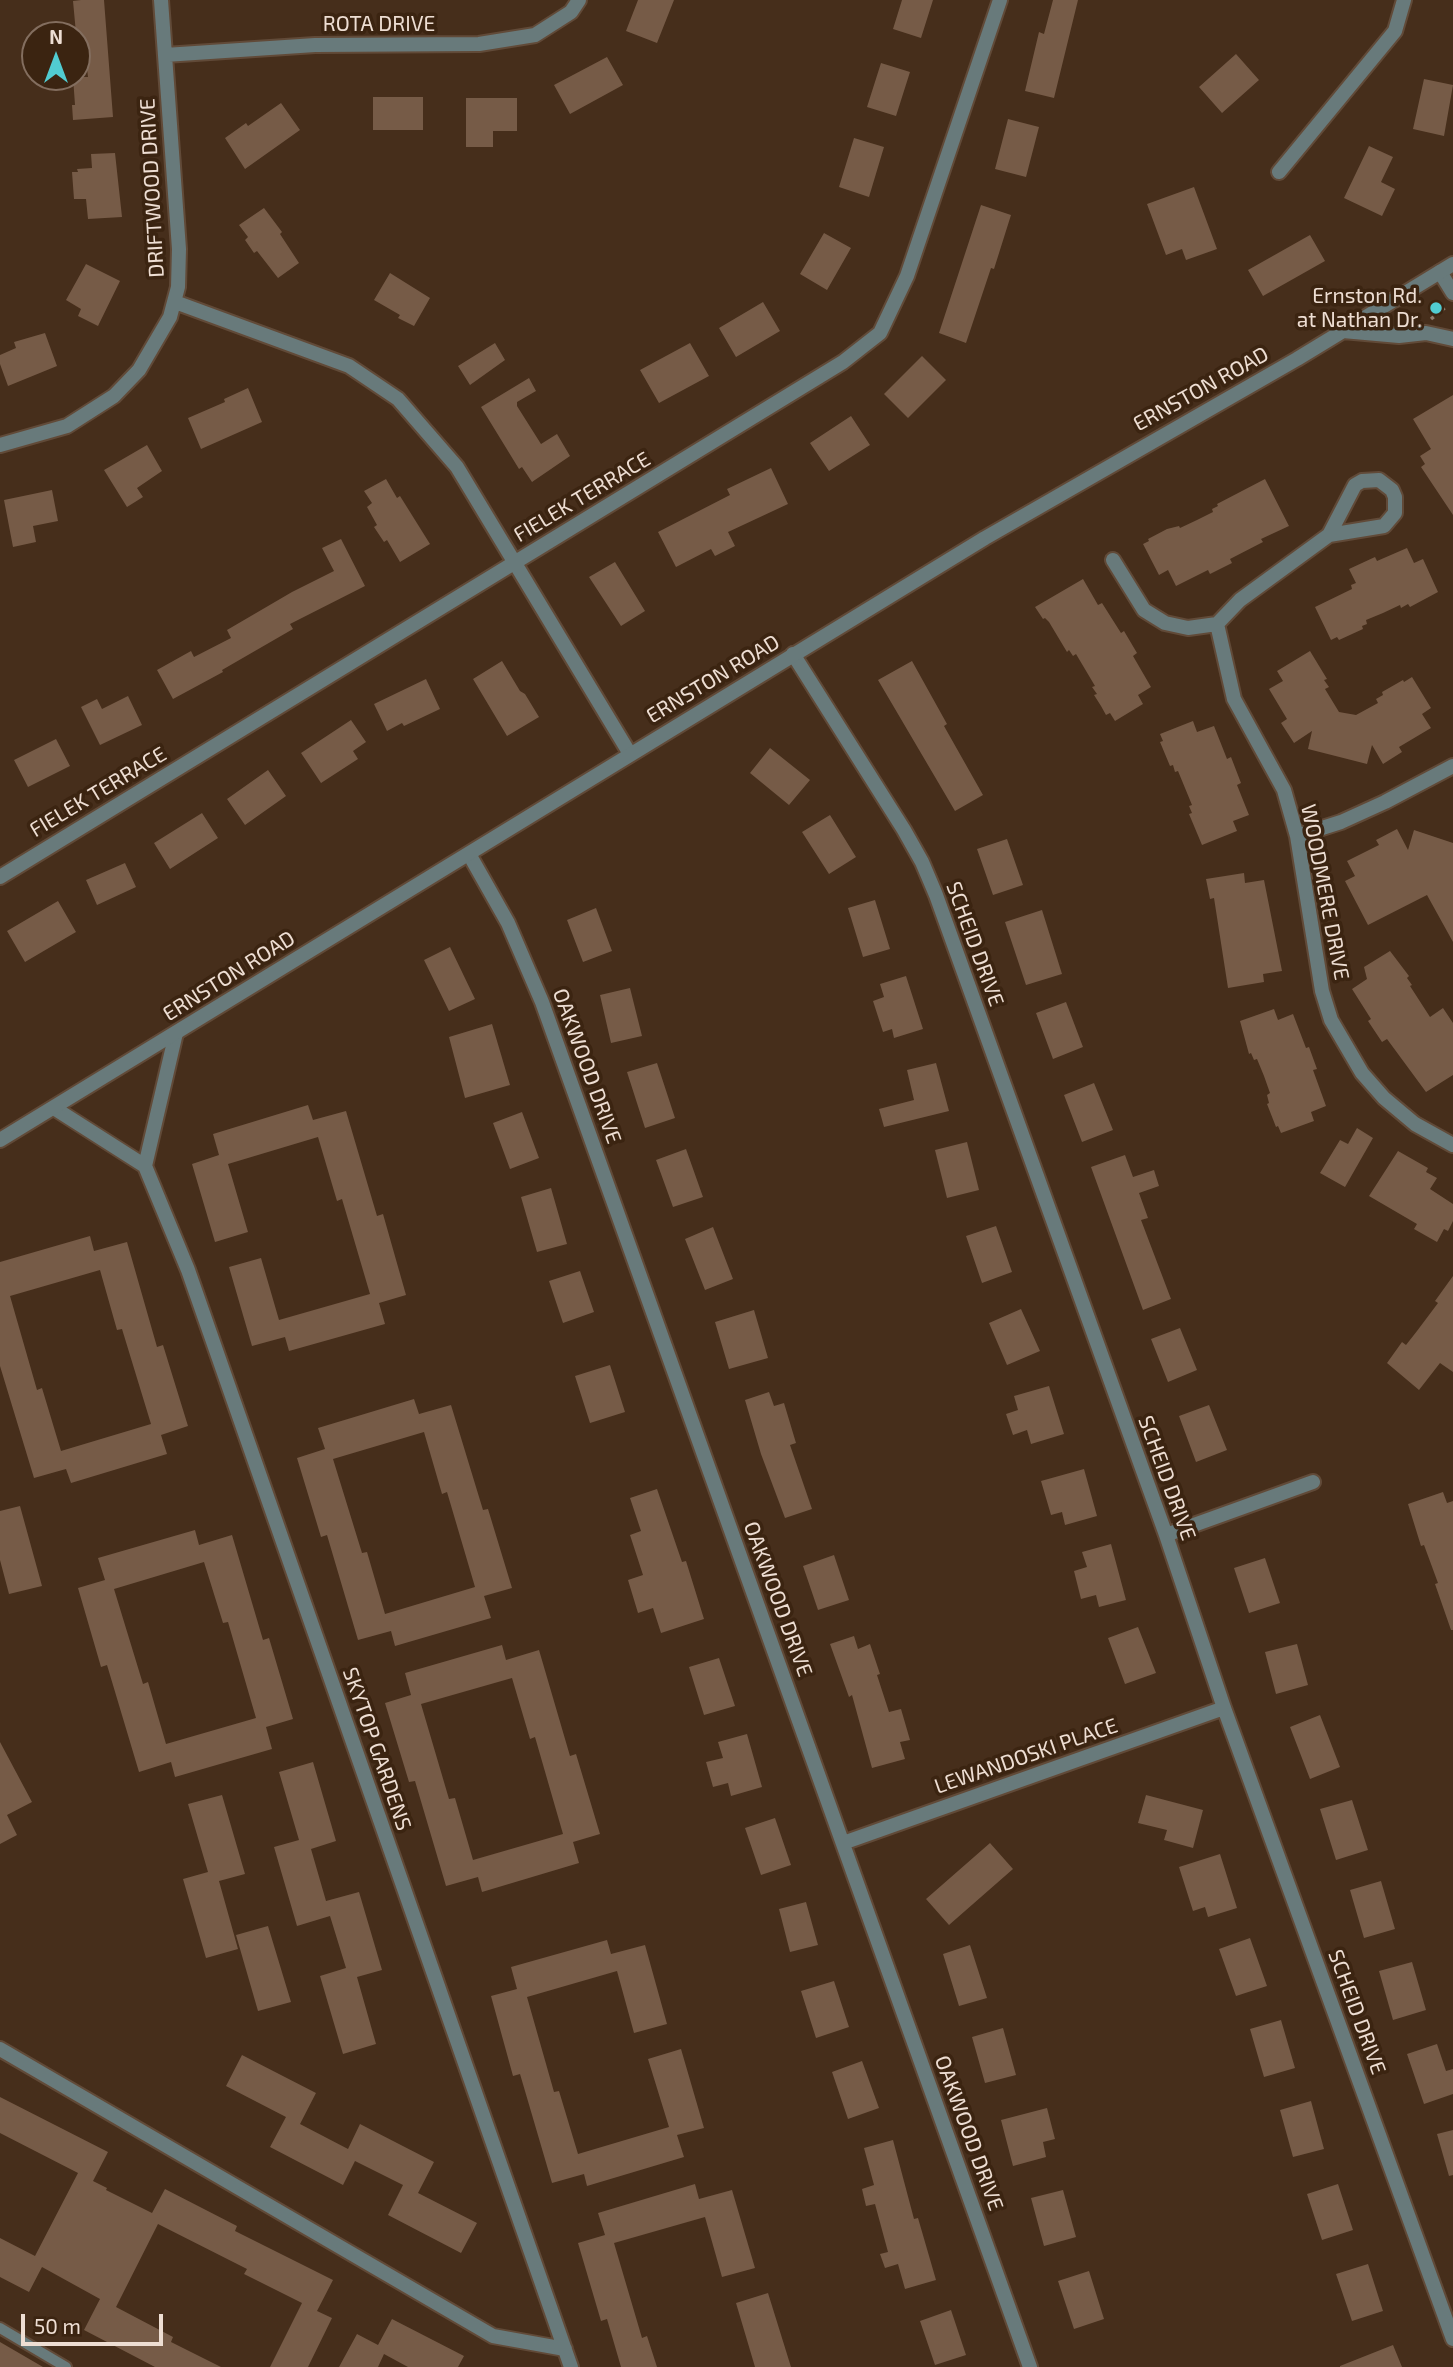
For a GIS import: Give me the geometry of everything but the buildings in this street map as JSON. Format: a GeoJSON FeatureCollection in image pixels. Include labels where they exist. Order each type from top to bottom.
{"type":"FeatureCollection","features":[{"type":"Feature","properties":{"kind":"street","name":"DRIFTWOOD DRIVE"},"geometry":{"type":"LineString","coordinates":[[0,445],[67,426],[114,396],[139,370],[170,317],[178,288],[179,249],[161,0]]}},
{"type":"Feature","properties":{"kind":"street","name":"ROTA DRIVE"},"geometry":{"type":"LineString","coordinates":[[165,55],[315,45],[479,44],[535,35],[571,12],[579,0]]}},
{"type":"Feature","properties":{"kind":"street","name":"FIELEK TERRACE"},"geometry":{"type":"LineString","coordinates":[[0,877],[842,362],[880,333],[907,276],[1000,0]]}},
{"type":"Feature","properties":{"kind":"street"},"geometry":{"type":"LineString","coordinates":[[1279,172],[1395,31],[1404,0]]}},
{"type":"Feature","properties":{"kind":"street","name":"ERNSTON ROAD"},"geometry":{"type":"LineString","coordinates":[[0,1140],[985,538],[1343,331],[1453,264]]}},
{"type":"Feature","properties":{"kind":"street"},"geometry":{"type":"LineString","coordinates":[[1440,272],[1451,299]]}},
{"type":"Feature","properties":{"kind":"street"},"geometry":{"type":"LineString","coordinates":[[175,302],[349,366],[398,399],[457,467],[630,754]]}},
{"type":"Feature","properties":{"kind":"street"},"geometry":{"type":"LineString","coordinates":[[1343,331],[1399,336],[1426,333],[1453,339]]}},
{"type":"Feature","properties":{"kind":"street"},"geometry":{"type":"LineString","coordinates":[[1113,560],[1144,610],[1165,623],[1188,628],[1217,624],[1240,600],[1329,534],[1355,485],[1362,481],[1379,480],[1392,490],[1395,513],[1384,526],[1329,534]]}},
{"type":"Feature","properties":{"kind":"street","name":"WOODMERE DRIVE"},"geometry":{"type":"LineString","coordinates":[[1217,624],[1234,699],[1284,790],[1297,836],[1322,991],[1331,1020],[1363,1073],[1384,1098],[1415,1124],[1453,1145]]}},
{"type":"Feature","properties":{"kind":"street","name":"SCHEID DRIVE"},"geometry":{"type":"LineString","coordinates":[[793,654],[922,862],[1453,2339]]}},
{"type":"Feature","properties":{"kind":"street"},"geometry":{"type":"LineString","coordinates":[[1297,836],[1352,817],[1453,766]]}},
{"type":"Feature","properties":{"kind":"street","name":"OAKWOOD DRIVE"},"geometry":{"type":"LineString","coordinates":[[469,854],[508,923],[542,1002],[1030,2367]]}},
{"type":"Feature","properties":{"kind":"street"},"geometry":{"type":"LineString","coordinates":[[54,1108],[145,1166],[176,1033]]}},
{"type":"Feature","properties":{"kind":"street","name":"SKYTOP GARDENS"},"geometry":{"type":"LineString","coordinates":[[145,1166],[188,1270],[571,2367]]}},
{"type":"Feature","properties":{"kind":"street"},"geometry":{"type":"LineString","coordinates":[[1166,1535],[1313,1482]]}},
{"type":"Feature","properties":{"kind":"street","name":"LEWANDOSKI PLACE"},"geometry":{"type":"LineString","coordinates":[[843,1843],[1224,1708]]}},
{"type":"Feature","properties":{"kind":"street"},"geometry":{"type":"LineString","coordinates":[[0,2049],[493,2336],[565,2349]]}},
{"type":"Feature","properties":{"kind":"lane"},"geometry":{"type":"LineString","coordinates":[[0,2328],[66,2367]]}},
{"type":"Feature","properties":{"kind":"path"},"geometry":{"type":"LineString","coordinates":[[1429,320],[1451,299]]}},
{"type":"Feature","properties":{"kind":"place","name":"Ernston Rd. at Nathan Dr."},"geometry":{"type":"Point","coordinates":[1436,308]}}]}
